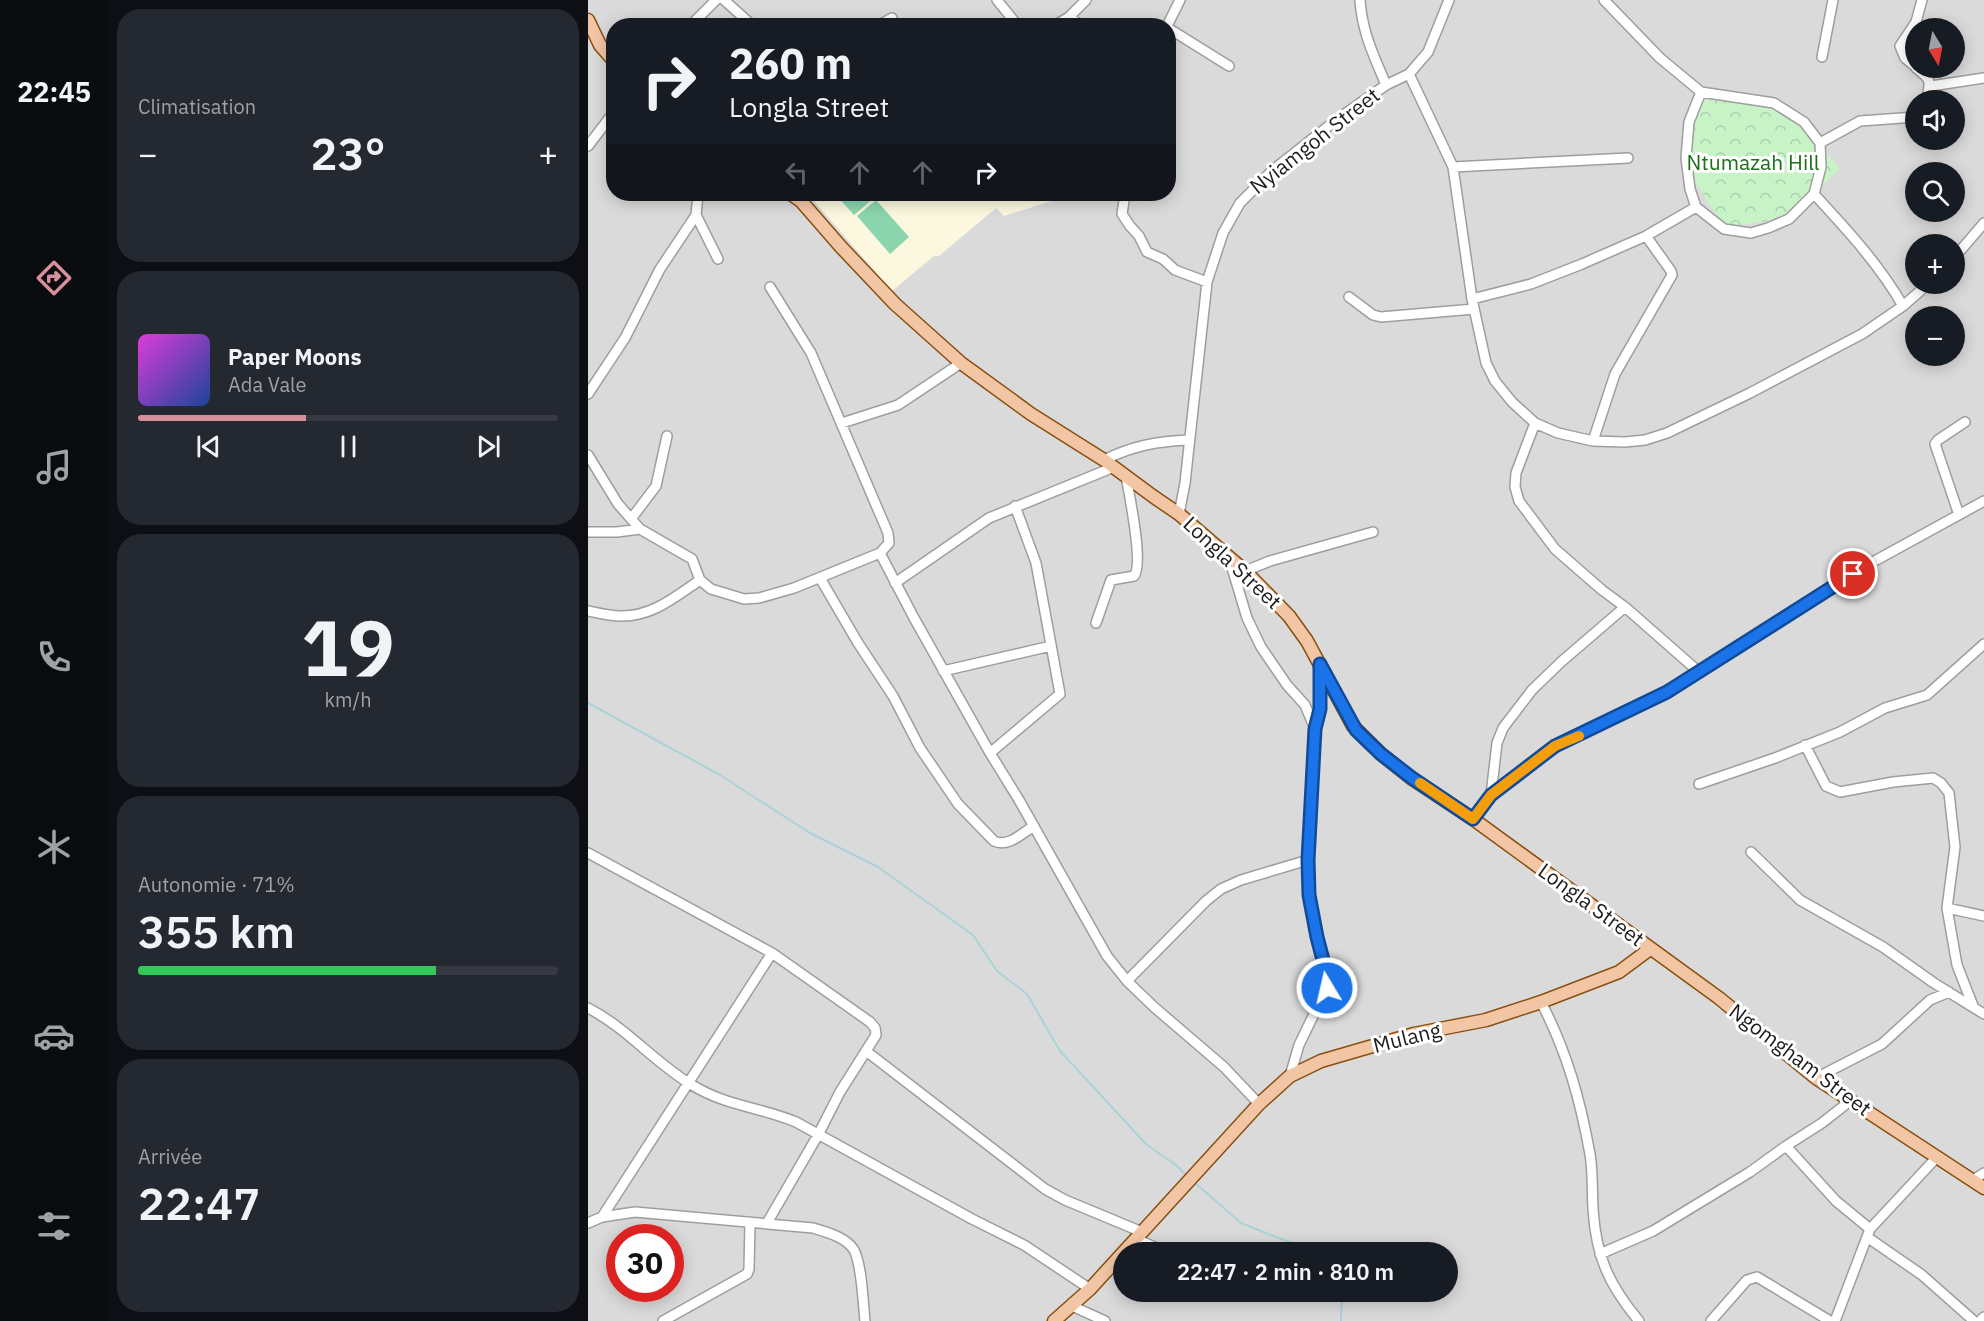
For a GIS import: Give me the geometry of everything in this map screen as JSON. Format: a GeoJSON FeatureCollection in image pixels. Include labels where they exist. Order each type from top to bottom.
{"type":"FeatureCollection","features":[{"type":"Feature","properties":{"kind":"main road"},"geometry":{"type":"LineString","coordinates":[[588,20],[600,45],[606,52]]}},
{"type":"Feature","properties":{"kind":"main road","name":"Longla Street"},"geometry":{"type":"LineString","coordinates":[[801,201],[895,304],[961,363],[1031,414],[1109,463],[1179,514],[1245,571],[1289,616],[1307,641],[1356,730],[1381,754],[1650,949]]}},
{"type":"Feature","properties":{"kind":"main road","name":"Mulang"},"geometry":{"type":"LineString","coordinates":[[1054,1321],[1090,1289],[1259,1104],[1290,1076],[1321,1061],[1414,1034],[1486,1020],[1541,1002],[1619,972],[1650,949]]}},
{"type":"Feature","properties":{"kind":"main road","name":"Ngomgham Street"},"geometry":{"type":"LineString","coordinates":[[1650,949],[1719,998],[1816,1078],[1984,1188]]}},
{"type":"Feature","properties":{"kind":"street"},"geometry":{"type":"LineString","coordinates":[[698,18],[717,0]]}},
{"type":"Feature","properties":{"kind":"street"},"geometry":{"type":"LineString","coordinates":[[724,0],[744,18]]}},
{"type":"Feature","properties":{"kind":"street"},"geometry":{"type":"LineString","coordinates":[[997,0],[1012,18]]}},
{"type":"Feature","properties":{"kind":"street"},"geometry":{"type":"LineString","coordinates":[[1069,17],[1086,0]]}},
{"type":"Feature","properties":{"kind":"street"},"geometry":{"type":"LineString","coordinates":[[1172,18],[1179,0]]}},
{"type":"Feature","properties":{"kind":"street"},"geometry":{"type":"LineString","coordinates":[[1360,0],[1366,40],[1386,85]]}},
{"type":"Feature","properties":{"kind":"street","name":"Nyiamgoh Street"},"geometry":{"type":"LineString","coordinates":[[1179,514],[1207,282],[1223,233],[1240,203],[1256,185],[1335,121],[1386,85],[1409,74],[1428,52],[1449,0]]}},
{"type":"Feature","properties":{"kind":"street"},"geometry":{"type":"LineString","coordinates":[[1604,0],[1660,58],[1701,92],[1774,103],[1804,122],[1820,143],[1821,167],[1814,194],[1789,219],[1751,233],[1724,230],[1696,207],[1690,189],[1686,158],[1689,122],[1701,92]]}},
{"type":"Feature","properties":{"kind":"street"},"geometry":{"type":"LineString","coordinates":[[1822,57],[1833,0]]}},
{"type":"Feature","properties":{"kind":"street"},"geometry":{"type":"LineString","coordinates":[[1917,18],[1922,0]]}},
{"type":"Feature","properties":{"kind":"street"},"geometry":{"type":"LineString","coordinates":[[1176,32],[1229,66]]}},
{"type":"Feature","properties":{"kind":"street"},"geometry":{"type":"LineString","coordinates":[[1905,38],[1900,46],[1905,58]]}},
{"type":"Feature","properties":{"kind":"street"},"geometry":{"type":"LineString","coordinates":[[1409,74],[1453,167],[1473,304],[1483,352],[1495,381],[1512,402],[1534,423],[1558,433],[1593,441],[1635,441],[1667,433],[1750,393],[1862,334],[1917,294]]}},
{"type":"Feature","properties":{"kind":"street"},"geometry":{"type":"LineString","coordinates":[[1927,78],[1931,86],[1930,90]]}},
{"type":"Feature","properties":{"kind":"street"},"geometry":{"type":"LineString","coordinates":[[1931,86],[1984,78]]}},
{"type":"Feature","properties":{"kind":"street"},"geometry":{"type":"LineString","coordinates":[[1820,143],[1860,121],[1905,118]]}},
{"type":"Feature","properties":{"kind":"street"},"geometry":{"type":"LineString","coordinates":[[588,146],[606,122]]}},
{"type":"Feature","properties":{"kind":"street"},"geometry":{"type":"LineString","coordinates":[[1453,167],[1628,158]]}},
{"type":"Feature","properties":{"kind":"street"},"geometry":{"type":"LineString","coordinates":[[1814,194],[1871,257],[1903,306]]}},
{"type":"Feature","properties":{"kind":"street"},"geometry":{"type":"LineString","coordinates":[[588,394],[625,338],[660,269],[696,215],[697,201]]}},
{"type":"Feature","properties":{"kind":"street"},"geometry":{"type":"LineString","coordinates":[[1124,201],[1122,214],[1139,236],[1147,252],[1163,259],[1174,270],[1207,282]]}},
{"type":"Feature","properties":{"kind":"street"},"geometry":{"type":"LineString","coordinates":[[1349,297],[1373,315],[1381,317],[1473,304],[1531,284],[1646,236],[1696,207]]}},
{"type":"Feature","properties":{"kind":"street"},"geometry":{"type":"LineString","coordinates":[[696,215],[718,259]]}},
{"type":"Feature","properties":{"kind":"street"},"geometry":{"type":"LineString","coordinates":[[1965,245],[1983,225]]}},
{"type":"Feature","properties":{"kind":"street"},"geometry":{"type":"LineString","coordinates":[[1593,441],[1615,374],[1672,275],[1646,236]]}},
{"type":"Feature","properties":{"kind":"street"},"geometry":{"type":"LineString","coordinates":[[588,455],[618,504],[640,529],[692,559],[700,580],[711,589],[744,599],[759,598],[820,578],[880,553],[889,543],[890,538],[811,353],[770,286]]}},
{"type":"Feature","properties":{"kind":"street"},"geometry":{"type":"LineString","coordinates":[[842,423],[898,405],[961,363]]}},
{"type":"Feature","properties":{"kind":"street"},"geometry":{"type":"LineString","coordinates":[[1959,515],[1935,444],[1965,422]]}},
{"type":"Feature","properties":{"kind":"street"},"geometry":{"type":"LineString","coordinates":[[1534,423],[1516,473],[1515,487],[1519,501],[1555,549],[1699,672]]}},
{"type":"Feature","properties":{"kind":"street"},"geometry":{"type":"LineString","coordinates":[[631,519],[647,501],[656,486],[667,436]]}},
{"type":"Feature","properties":{"kind":"street"},"geometry":{"type":"LineString","coordinates":[[895,583],[988,518],[1109,463],[1132,447],[1189,440]]}},
{"type":"Feature","properties":{"kind":"street"},"geometry":{"type":"LineString","coordinates":[[1096,623],[1112,580],[1134,576],[1138,569],[1135,529],[1126,476]]}},
{"type":"Feature","properties":{"kind":"street"},"geometry":{"type":"LineString","coordinates":[[1473,819],[1491,795],[1555,746],[1667,692],[1871,563],[1984,501]]}},
{"type":"Feature","properties":{"kind":"street"},"geometry":{"type":"LineString","coordinates":[[990,753],[1060,694],[1036,562],[1015,506]]}},
{"type":"Feature","properties":{"kind":"street"},"geometry":{"type":"LineString","coordinates":[[588,532],[640,529]]}},
{"type":"Feature","properties":{"kind":"street"},"geometry":{"type":"LineString","coordinates":[[1245,571],[1270,561],[1373,531]]}},
{"type":"Feature","properties":{"kind":"street"},"geometry":{"type":"LineString","coordinates":[[880,553],[943,671],[1107,956],[1127,981],[1224,1066],[1259,1104]]}},
{"type":"Feature","properties":{"kind":"street"},"geometry":{"type":"LineString","coordinates":[[1229,558],[1247,618],[1261,647],[1287,685],[1305,705],[1315,729]]}},
{"type":"Feature","properties":{"kind":"street"},"geometry":{"type":"LineString","coordinates":[[820,578],[858,643],[893,696],[920,748],[958,804],[994,841],[1000,844],[1006,843],[1034,826]]}},
{"type":"Feature","properties":{"kind":"street"},"geometry":{"type":"LineString","coordinates":[[588,611],[620,616],[642,614],[663,606],[700,580]]}},
{"type":"Feature","properties":{"kind":"street"},"geometry":{"type":"LineString","coordinates":[[1491,795],[1497,743],[1503,729],[1532,690],[1625,607]]}},
{"type":"Feature","properties":{"kind":"street"},"geometry":{"type":"LineString","coordinates":[[1699,784],[1775,758],[1840,732],[1885,708],[1927,696],[1984,644]]}},
{"type":"Feature","properties":{"kind":"street"},"geometry":{"type":"LineString","coordinates":[[943,671],[1051,646]]}},
{"type":"Feature","properties":{"kind":"street"},"geometry":{"type":"LineString","coordinates":[[1290,1076],[1299,1044],[1328,985],[1309,895],[1308,860],[1315,729],[1320,709],[1320,664]]}},
{"type":"Feature","properties":{"kind":"street"},"geometry":{"type":"LineString","coordinates":[[1804,745],[1826,786],[1840,792],[1893,782],[1933,778],[1950,793],[1954,847],[1947,908],[1957,966],[1972,1006]]}},
{"type":"Feature","properties":{"kind":"street"},"geometry":{"type":"LineString","coordinates":[[1751,852],[1800,900],[1883,947],[1934,983],[1984,1014]]}},
{"type":"Feature","properties":{"kind":"street"},"geometry":{"type":"LineString","coordinates":[[588,853],[772,953],[870,1022],[875,1028],[876,1035],[840,1092],[767,1223]]}},
{"type":"Feature","properties":{"kind":"street"},"geometry":{"type":"LineString","coordinates":[[1127,981],[1206,901],[1221,889],[1241,880],[1308,860]]}},
{"type":"Feature","properties":{"kind":"street"},"geometry":{"type":"LineString","coordinates":[[1947,908],[1984,916]]}},
{"type":"Feature","properties":{"kind":"street"},"geometry":{"type":"LineString","coordinates":[[602,1217],[772,953]]}},
{"type":"Feature","properties":{"kind":"street"},"geometry":{"type":"LineString","coordinates":[[1930,1000],[1934,983]]}},
{"type":"Feature","properties":{"kind":"street"},"geometry":{"type":"LineString","coordinates":[[1816,1078],[1882,1044],[1930,1000],[1949,992]]}},
{"type":"Feature","properties":{"kind":"street"},"geometry":{"type":"LineString","coordinates":[[1541,1002],[1576,1084],[1591,1157],[1593,1212],[1600,1254],[1608,1279],[1639,1321]]}},
{"type":"Feature","properties":{"kind":"street"},"geometry":{"type":"LineString","coordinates":[[588,1008],[608,1018],[689,1083],[713,1097],[743,1107],[777,1114],[796,1122],[1024,1245],[1090,1289]]}},
{"type":"Feature","properties":{"kind":"street"},"geometry":{"type":"LineString","coordinates":[[866,1051],[1045,1188],[1151,1242]]}},
{"type":"Feature","properties":{"kind":"street"},"geometry":{"type":"LineString","coordinates":[[1600,1254],[1653,1231],[1750,1172],[1850,1101]]}},
{"type":"Feature","properties":{"kind":"street"},"geometry":{"type":"LineString","coordinates":[[1786,1146],[1869,1233],[1922,1275],[1974,1321]]}},
{"type":"Feature","properties":{"kind":"street"},"geometry":{"type":"LineString","coordinates":[[1835,1321],[1869,1233],[1937,1157]]}},
{"type":"Feature","properties":{"kind":"street"},"geometry":{"type":"LineString","coordinates":[[1973,1180],[1984,1173]]}},
{"type":"Feature","properties":{"kind":"street"},"geometry":{"type":"LineString","coordinates":[[588,1223],[602,1217],[635,1212],[813,1228],[835,1235],[854,1250],[858,1263],[865,1321]]}},
{"type":"Feature","properties":{"kind":"street"},"geometry":{"type":"LineString","coordinates":[[663,1321],[747,1274],[750,1222]]}},
{"type":"Feature","properties":{"kind":"street"},"geometry":{"type":"LineString","coordinates":[[1711,1321],[1747,1280],[1756,1277],[1830,1321]]}},
{"type":"Feature","properties":{"kind":"street"},"geometry":{"type":"LineString","coordinates":[[1072,1305],[1105,1321]]}},
{"type":"Feature","properties":{"kind":"street"},"geometry":{"type":"LineString","coordinates":[[1980,1321],[1984,1317]]}},
{"type":"Feature","properties":{"kind":"shaded area"},"geometry":{"type":"Polygon","coordinates":[[[588,0],[1984,0],[1984,1321],[588,1321],[588,0]]]}},
{"type":"Feature","properties":{"kind":"shaded area"},"geometry":{"type":"Polygon","coordinates":[[[814,201],[1052,201],[1004,216],[996,208],[939,256],[934,256],[892,291],[814,201]]]}},
{"type":"Feature","properties":{"kind":"green space","name":"Ntumazah Hill"},"geometry":{"type":"Polygon","coordinates":[[[1698,99],[1775,106],[1803,124],[1840,169],[1788,217],[1724,228],[1687,168],[1690,122],[1698,99]]]}},
{"type":"Feature","properties":{"kind":"green space"},"geometry":{"type":"Polygon","coordinates":[[[841,201],[870,201],[854,215],[841,201]]]}},
{"type":"Feature","properties":{"kind":"green space"},"geometry":{"type":"Polygon","coordinates":[[[877,201],[909,237],[890,254],[857,216],[877,201]]]}},
{"type":"Feature","properties":{"kind":"waterway"},"geometry":{"type":"LineString","coordinates":[[588,703],[720,775],[810,833],[878,867],[973,935],[997,971],[1027,994],[1060,1051],[1147,1145],[1176,1165],[1188,1177]]}},
{"type":"Feature","properties":{"kind":"waterway"},"geometry":{"type":"LineString","coordinates":[[1195,1183],[1241,1223],[1289,1242]]}},
{"type":"Feature","properties":{"kind":"waterway"},"geometry":{"type":"LineString","coordinates":[[1341,1321],[1342,1302]]}},
{"type":"Feature","properties":{"kind":"slow traffic"},"geometry":{"type":"LineString","coordinates":[[1420,783],[1473,819],[1491,795],[1555,746],[1579,736]]}},
{"type":"Feature","properties":{"kind":"route"},"geometry":{"type":"LineString","coordinates":[[1327,988],[1328,979],[1309,895],[1308,860],[1315,729],[1320,709],[1320,664],[1356,730],[1381,754],[1412,778],[1473,819],[1491,795],[1555,746],[1667,692],[1853,574]]}}]}
